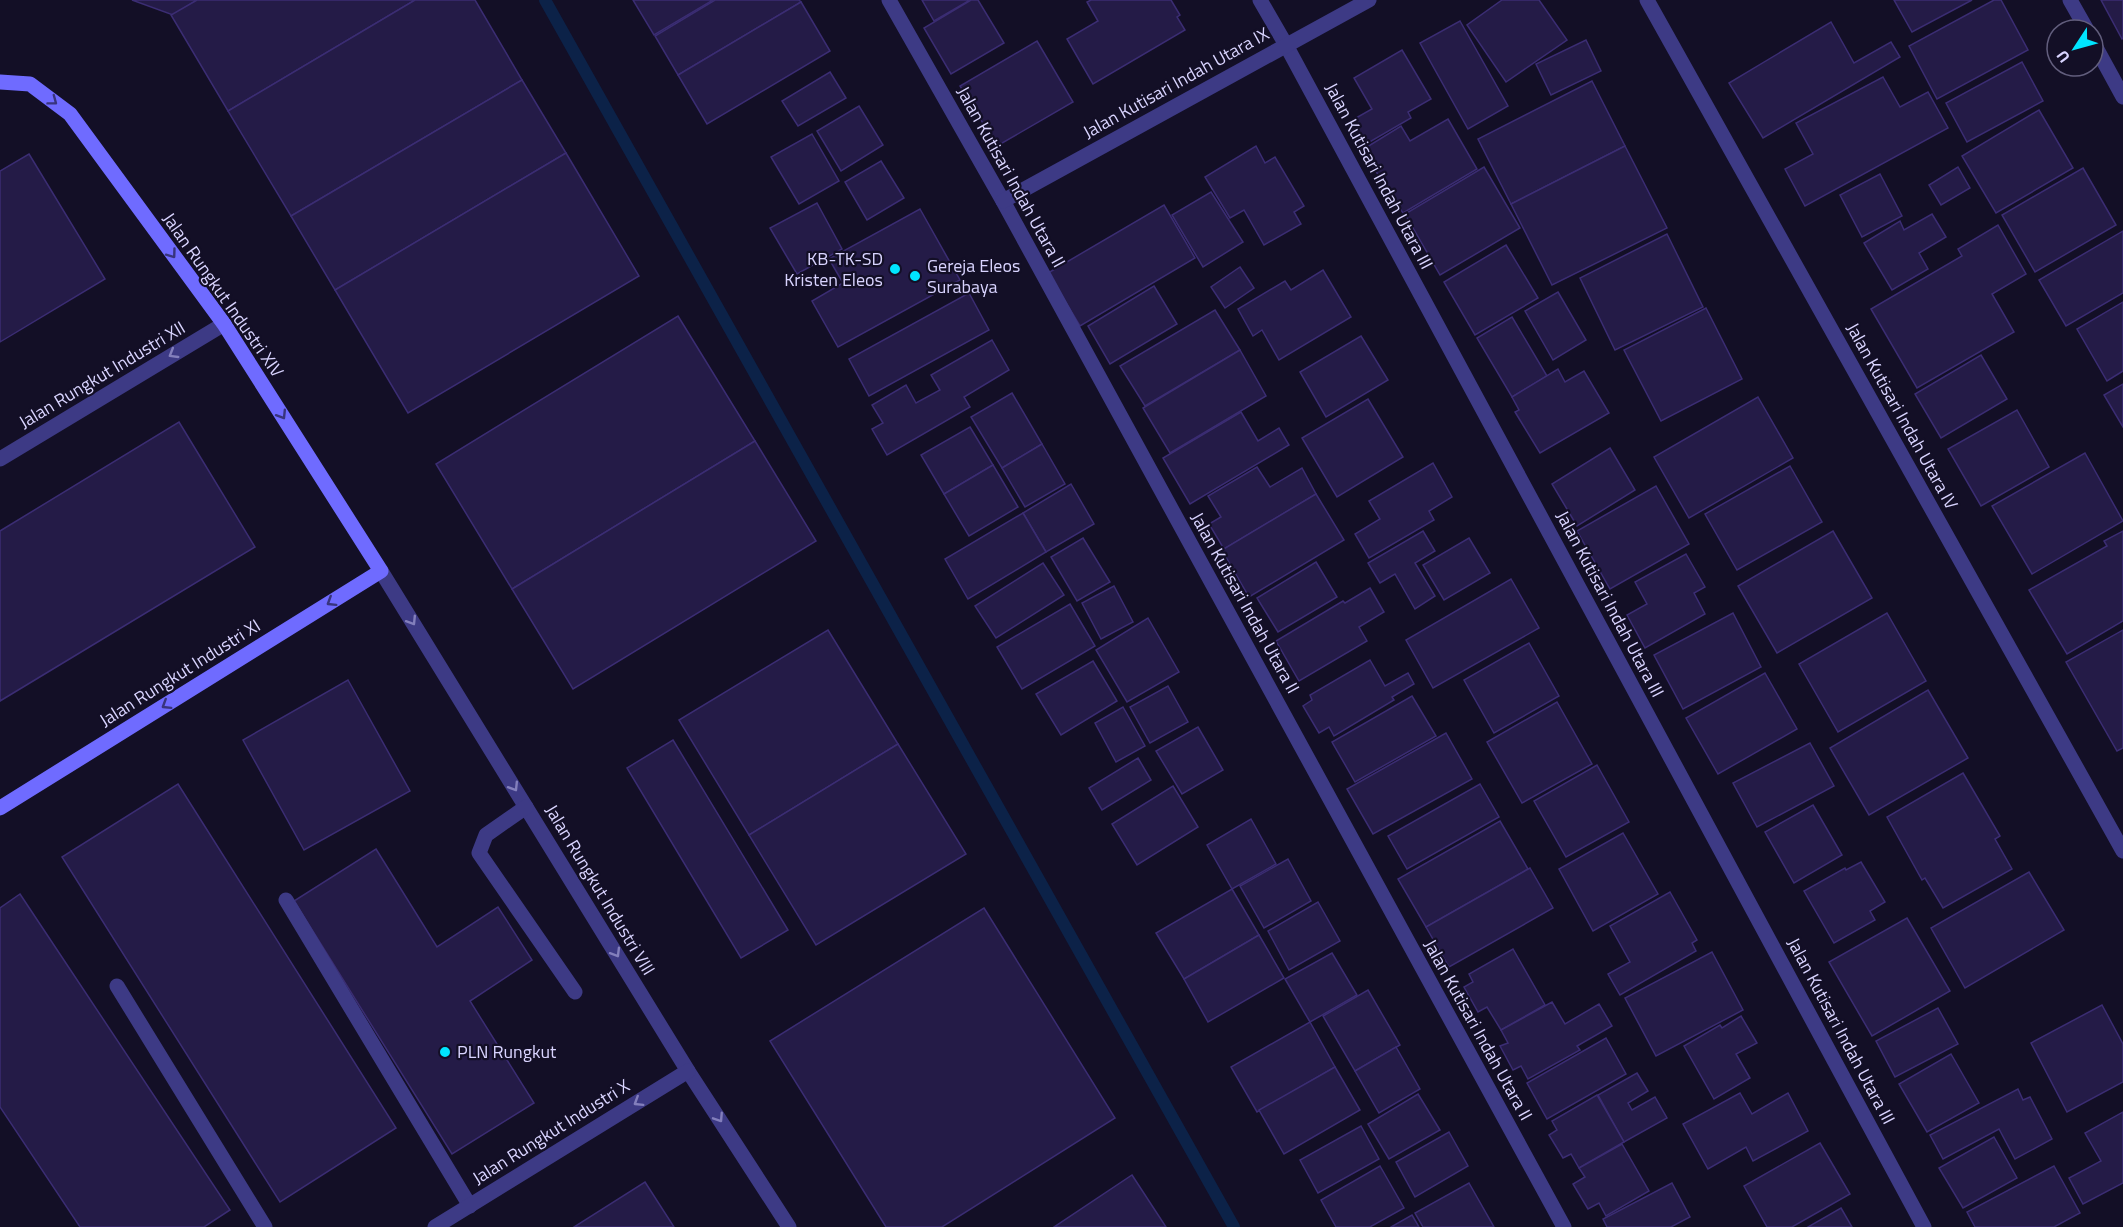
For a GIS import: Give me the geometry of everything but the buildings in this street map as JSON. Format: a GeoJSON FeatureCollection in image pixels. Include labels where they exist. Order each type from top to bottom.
{"type":"FeatureCollection","features":[{"type":"Feature","properties":{"kind":"street","name":"Jalan Kutisari Indah Utara II"},"geometry":{"type":"LineString","coordinates":[[889,0],[1003,201],[1564,1227]]}},
{"type":"Feature","properties":{"kind":"street","name":"Jalan Kutisari Indah Utara III"},"geometry":{"type":"LineString","coordinates":[[1260,0],[1924,1227]]}},
{"type":"Feature","properties":{"kind":"street","name":"Jalan Kutisari Indah Utara IX"},"geometry":{"type":"LineString","coordinates":[[1003,201],[1369,0]]}},
{"type":"Feature","properties":{"kind":"street","name":"Jalan Kutisari Indah Utara IV"},"geometry":{"type":"LineString","coordinates":[[1647,0],[2123,851]]}},
{"type":"Feature","properties":{"kind":"street"},"geometry":{"type":"LineString","coordinates":[[2070,0],[2080,18]]}},
{"type":"Feature","properties":{"kind":"street"},"geometry":{"type":"LineString","coordinates":[[2105,64],[2123,96]]}},
{"type":"Feature","properties":{"kind":"street","name":"Jalan Rungkut Industri XIV"},"geometry":{"type":"LineString","coordinates":[[0,82],[30,84],[70,114],[224,324],[381,571]]}},
{"type":"Feature","properties":{"kind":"street","name":"Jalan Rungkut Industri XII"},"geometry":{"type":"LineString","coordinates":[[0,459],[224,324]]}},
{"type":"Feature","properties":{"kind":"street","name":"Jalan Rungkut Industri VIII"},"geometry":{"type":"LineString","coordinates":[[381,571],[688,1071],[789,1227]]}},
{"type":"Feature","properties":{"kind":"street","name":"Jalan Rungkut Industri XI"},"geometry":{"type":"LineString","coordinates":[[0,808],[381,571]]}},
{"type":"Feature","properties":{"kind":"street"},"geometry":{"type":"LineString","coordinates":[[526,807],[486,836],[479,853],[575,992]]}},
{"type":"Feature","properties":{"kind":"street"},"geometry":{"type":"LineString","coordinates":[[286,900],[470,1206]]}},
{"type":"Feature","properties":{"kind":"street"},"geometry":{"type":"LineString","coordinates":[[117,986],[265,1227]]}},
{"type":"Feature","properties":{"kind":"street","name":"Jalan Rungkut Industri X"},"geometry":{"type":"LineString","coordinates":[[435,1227],[688,1071]]}},
{"type":"Feature","properties":{"kind":"waterway"},"geometry":{"type":"LineString","coordinates":[[545,0],[1234,1227]]}},
{"type":"Feature","properties":{"kind":"place","name":"KB-TK-SD Kristen Eleos"},"geometry":{"type":"Point","coordinates":[895,269]}},
{"type":"Feature","properties":{"kind":"place","name":"Gereja Eleos Surabaya"},"geometry":{"type":"Point","coordinates":[915,276]}},
{"type":"Feature","properties":{"kind":"place","name":"PLN Rungkut"},"geometry":{"type":"Point","coordinates":[445,1052]}}]}
